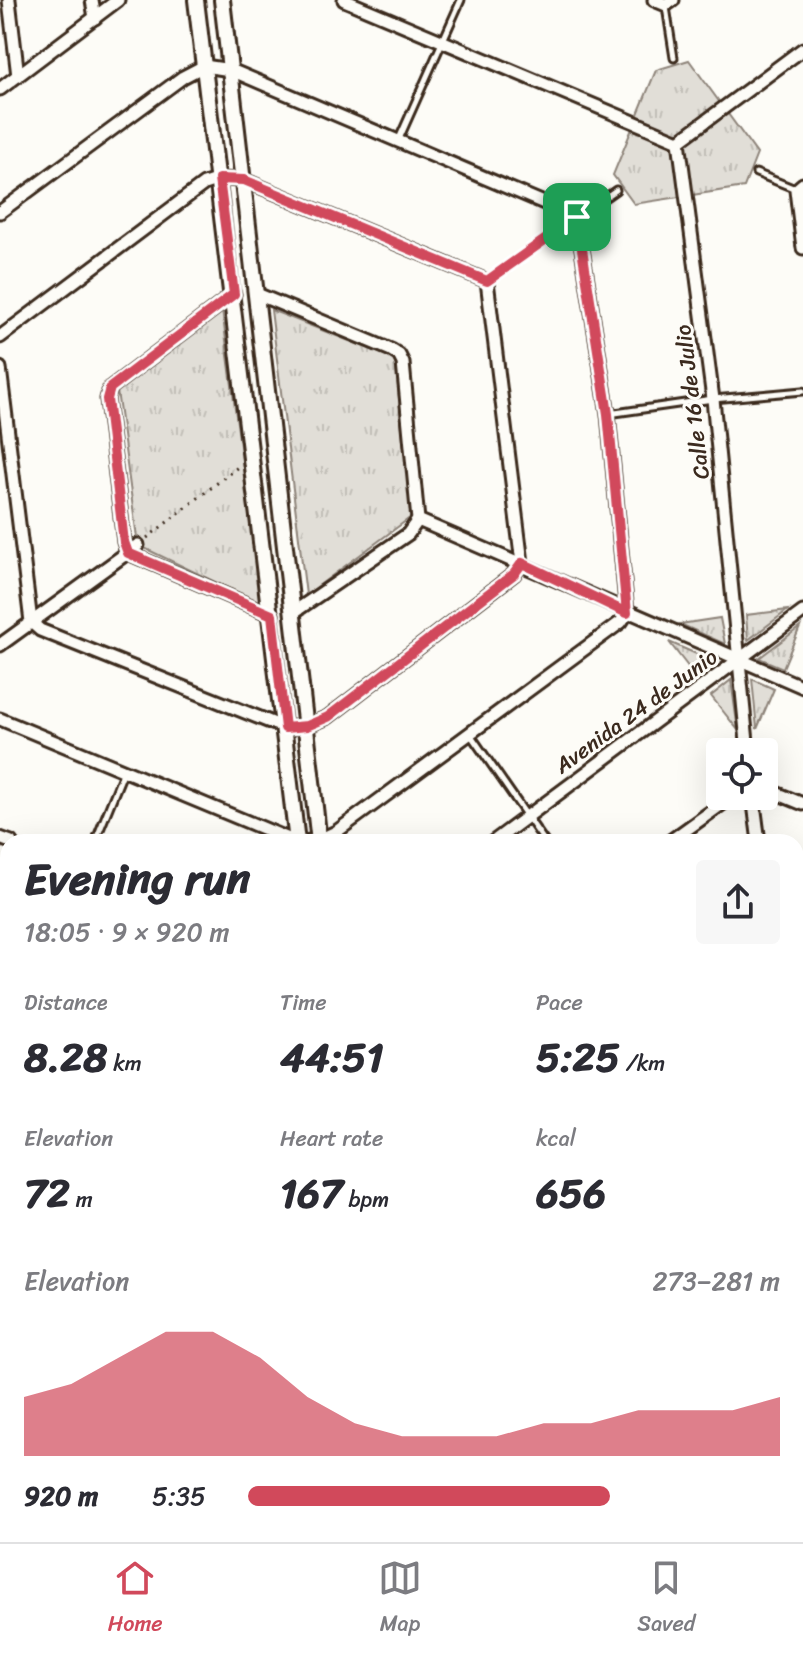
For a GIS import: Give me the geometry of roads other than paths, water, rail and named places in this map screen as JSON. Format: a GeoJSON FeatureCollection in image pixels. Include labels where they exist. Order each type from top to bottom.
{"type":"FeatureCollection","features":[{"type":"Feature","properties":{"kind":"street"},"geometry":{"type":"LineString","coordinates":[[9,0],[18,76]]}},
{"type":"Feature","properties":{"kind":"street"},"geometry":{"type":"LineString","coordinates":[[92,0],[95,18]]}},
{"type":"Feature","properties":{"kind":"street"},"geometry":{"type":"LineString","coordinates":[[0,89],[118,0]]}},
{"type":"Feature","properties":{"kind":"street"},"geometry":{"type":"LineString","coordinates":[[196,0],[297,834]]}},
{"type":"Feature","properties":{"kind":"street"},"geometry":{"type":"LineString","coordinates":[[222,0],[318,834]]}},
{"type":"Feature","properties":{"kind":"street"},"geometry":{"type":"LineString","coordinates":[[344,0],[679,141],[803,49]]}},
{"type":"Feature","properties":{"kind":"street"},"geometry":{"type":"LineString","coordinates":[[0,212],[183,77],[204,66],[231,70],[577,217],[608,414],[627,613],[621,622],[332,834]]}},
{"type":"Feature","properties":{"kind":"street","name":"Calle 16 de Julio"},"geometry":{"type":"LineString","coordinates":[[679,141],[713,399],[747,738]]}},
{"type":"Feature","properties":{"kind":"street"},"geometry":{"type":"LineString","coordinates":[[0,337],[204,184],[219,179],[244,180],[487,281],[522,563],[514,574],[328,717],[307,726],[285,728],[40,630],[31,622],[0,368]]}},
{"type":"Feature","properties":{"kind":"street"},"geometry":{"type":"LineString","coordinates":[[801,189],[803,248]]}},
{"type":"Feature","properties":{"kind":"street"},"geometry":{"type":"LineString","coordinates":[[133,549],[107,399],[110,388],[234,294]]}},
{"type":"Feature","properties":{"kind":"street"},"geometry":{"type":"LineString","coordinates":[[257,294],[399,355],[405,379],[418,520],[408,534],[294,612]]}},
{"type":"Feature","properties":{"kind":"street"},"geometry":{"type":"LineString","coordinates":[[418,520],[803,687]]}},
{"type":"Feature","properties":{"kind":"street"},"geometry":{"type":"LineString","coordinates":[[133,549],[272,615]]}},
{"type":"Feature","properties":{"kind":"street"},"geometry":{"type":"LineString","coordinates":[[0,645],[133,549]]}},
{"type":"Feature","properties":{"kind":"street","name":"Avenida 24 de Junio"},"geometry":{"type":"LineString","coordinates":[[503,834],[803,612]]}},
{"type":"Feature","properties":{"kind":"street"},"geometry":{"type":"LineString","coordinates":[[0,719],[123,773],[278,834]]}},
{"type":"Feature","properties":{"kind":"street"},"geometry":{"type":"LineString","coordinates":[[778,794],[803,804]]}},
{"type":"Feature","properties":{"kind":"street"},"geometry":{"type":"LineString","coordinates":[[680,834],[714,810]]}},
{"type":"Feature","properties":{"kind":"street"},"geometry":{"type":"LineString","coordinates":[[755,810],[758,834]]}},
{"type":"Feature","properties":{"kind":"lane"},"geometry":{"type":"LineString","coordinates":[[399,139],[461,0]]}},
{"type":"Feature","properties":{"kind":"lane"},"geometry":{"type":"LineString","coordinates":[[665,1],[674,58]]}},
{"type":"Feature","properties":{"kind":"lane"},"geometry":{"type":"LineString","coordinates":[[756,173],[801,189]]}},
{"type":"Feature","properties":{"kind":"lane"},"geometry":{"type":"LineString","coordinates":[[487,281],[616,190]]}},
{"type":"Feature","properties":{"kind":"lane"},"geometry":{"type":"LineString","coordinates":[[608,414],[713,399],[803,391]]}},
{"type":"Feature","properties":{"kind":"lane"},"geometry":{"type":"LineString","coordinates":[[470,734],[539,834]]}},
{"type":"Feature","properties":{"kind":"lane"},"geometry":{"type":"LineString","coordinates":[[98,834],[123,773]]}}]}
